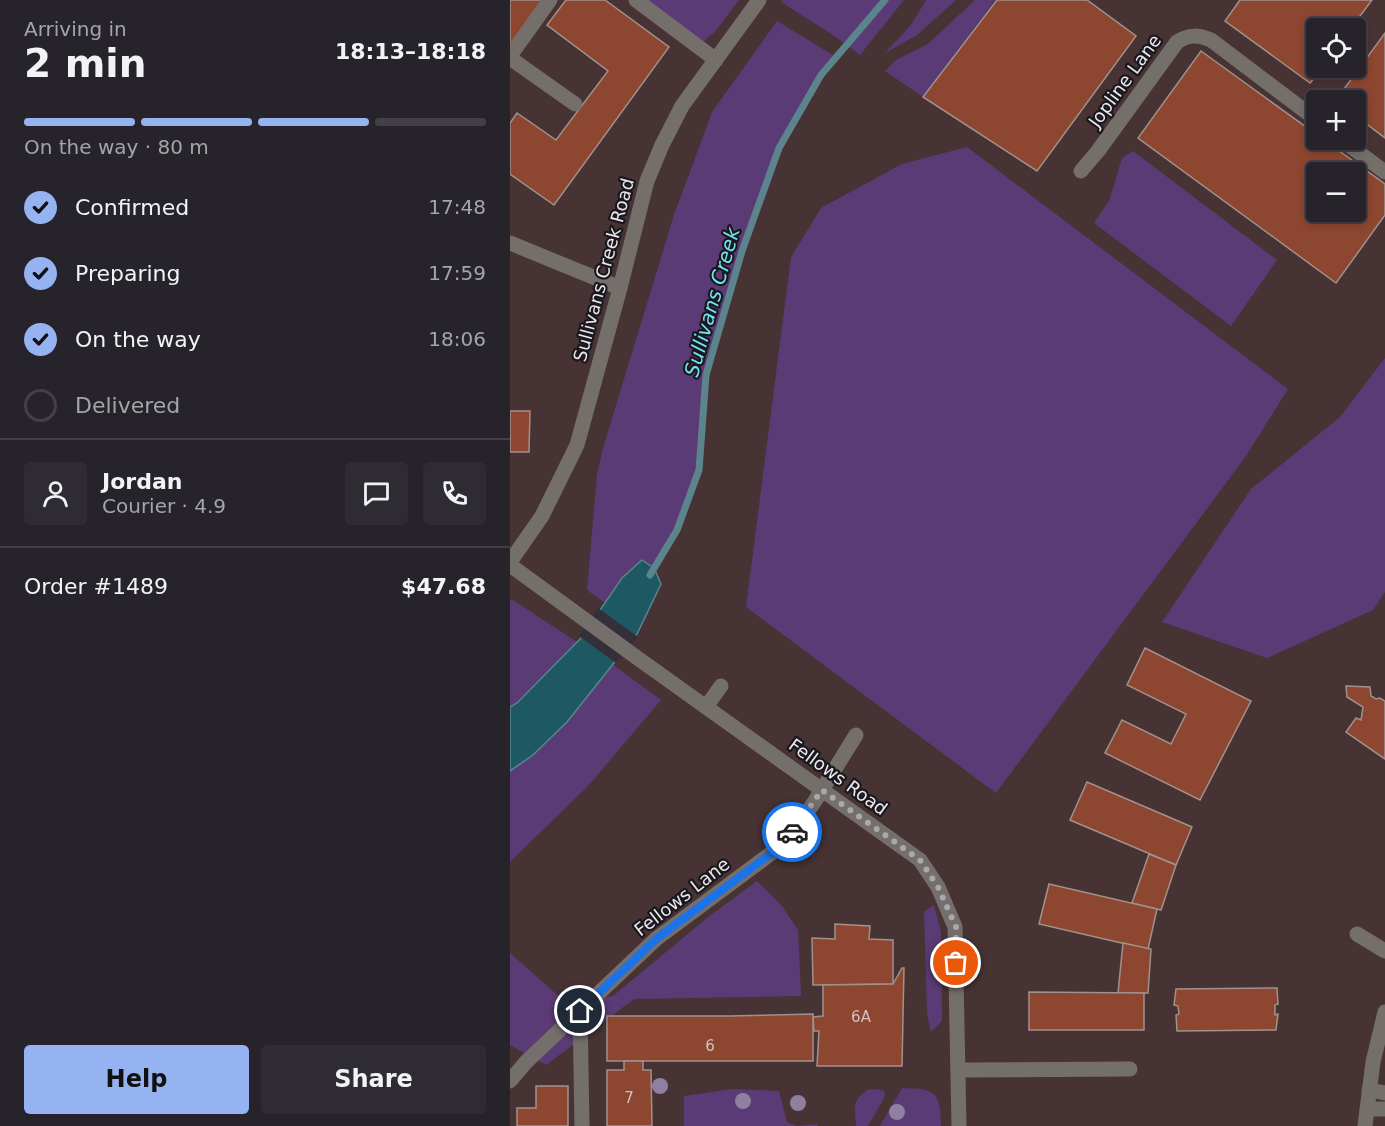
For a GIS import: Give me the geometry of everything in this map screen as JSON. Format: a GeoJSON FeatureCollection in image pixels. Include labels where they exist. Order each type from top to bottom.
{"type":"FeatureCollection","features":[{"type":"Feature","properties":{"kind":"street"},"geometry":{"type":"LineString","coordinates":[[550,0],[510,57],[575,104]]}},
{"type":"Feature","properties":{"kind":"street"},"geometry":{"type":"LineString","coordinates":[[636,0],[716,60]]}},
{"type":"Feature","properties":{"kind":"street","name":"Sullivans Creek Road"},"geometry":{"type":"LineString","coordinates":[[510,564],[542,516],[577,445],[648,181],[662,145],[682,106],[759,0]]}},
{"type":"Feature","properties":{"kind":"street","name":"Jopline Lane"},"geometry":{"type":"LineString","coordinates":[[1081,171],[1177,42],[1183,38],[1197,36],[1211,40],[1306,112]]}},
{"type":"Feature","properties":{"kind":"street"},"geometry":{"type":"LineString","coordinates":[[1355,150],[1385,172]]}},
{"type":"Feature","properties":{"kind":"street"},"geometry":{"type":"LineString","coordinates":[[510,243],[620,288]]}},
{"type":"Feature","properties":{"kind":"street","name":"Fellows Road"},"geometry":{"type":"LineString","coordinates":[[510,564],[920,860],[938,887],[956,927],[959,1126]]}},
{"type":"Feature","properties":{"kind":"street"},"geometry":{"type":"LineString","coordinates":[[706,707],[721,686]]}},
{"type":"Feature","properties":{"kind":"street","name":"Fellows Lane"},"geometry":{"type":"LineString","coordinates":[[510,1081],[526,1062],[656,939],[785,843],[822,790],[856,735]]}},
{"type":"Feature","properties":{"kind":"street"},"geometry":{"type":"LineString","coordinates":[[1358,934],[1385,951]]}},
{"type":"Feature","properties":{"kind":"street"},"geometry":{"type":"LineString","coordinates":[[580,1011],[582,1126]]}},
{"type":"Feature","properties":{"kind":"street"},"geometry":{"type":"LineString","coordinates":[[1365,1126],[1373,1062],[1385,1012]]}},
{"type":"Feature","properties":{"kind":"street"},"geometry":{"type":"LineString","coordinates":[[958,1070],[1131,1069]]}},
{"type":"Feature","properties":{"kind":"street"},"geometry":{"type":"LineString","coordinates":[[1369,1090],[1385,1093]]}},
{"type":"Feature","properties":{"kind":"street"},"geometry":{"type":"LineString","coordinates":[[1367,1109],[1385,1109]]}},
{"type":"Feature","properties":{"kind":"shaded area"},"geometry":{"type":"Polygon","coordinates":[[[510,0],[1385,0],[1385,1126],[510,1126],[510,0]]]}},
{"type":"Feature","properties":{"kind":"shaded area"},"geometry":{"type":"Polygon","coordinates":[[[636,0],[739,0],[714,33],[699,47],[636,0]]]}},
{"type":"Feature","properties":{"kind":"shaded area"},"geometry":{"type":"Polygon","coordinates":[[[783,0],[904,0],[860,55],[781,2],[783,0]]]}},
{"type":"Feature","properties":{"kind":"shaded area"},"geometry":{"type":"Polygon","coordinates":[[[926,0],[956,0],[917,35],[885,53],[911,25],[926,0]]]}},
{"type":"Feature","properties":{"kind":"shaded area"},"geometry":{"type":"Polygon","coordinates":[[[975,0],[995,0],[923,97],[885,71],[896,60],[928,44],[975,0]]]}},
{"type":"Feature","properties":{"kind":"shaded area"},"geometry":{"type":"Polygon","coordinates":[[[777,21],[836,57],[821,75],[779,148],[706,375],[699,470],[677,530],[654,568],[642,561],[622,578],[605,603],[587,590],[597,475],[603,448],[674,215],[712,112],[777,21]]]}},
{"type":"Feature","properties":{"kind":"shaded area"},"geometry":{"type":"Polygon","coordinates":[[[967,147],[1288,389],[1246,456],[996,793],[746,607],[791,257],[821,208],[902,164],[967,147]]]}},
{"type":"Feature","properties":{"kind":"shaded area"},"geometry":{"type":"Polygon","coordinates":[[[1133,151],[1277,260],[1231,326],[1094,223],[1109,201],[1122,158],[1133,151]]]}},
{"type":"Feature","properties":{"kind":"shaded area"},"geometry":{"type":"Polygon","coordinates":[[[1385,358],[1385,592],[1373,610],[1267,658],[1162,622],[1251,489],[1340,417],[1385,358]]]}},
{"type":"Feature","properties":{"kind":"shaded area"},"geometry":{"type":"Polygon","coordinates":[[[510,600],[577,642],[517,703],[510,707],[510,600]]]}},
{"type":"Feature","properties":{"kind":"shaded area"},"geometry":{"type":"Polygon","coordinates":[[[612,664],[661,700],[589,785],[510,862],[510,771],[533,755],[567,722],[612,664]]]}},
{"type":"Feature","properties":{"kind":"shaded area"},"geometry":{"type":"Polygon","coordinates":[[[757,881],[782,906],[798,930],[801,996],[634,999],[546,1065],[510,1045],[510,953],[571,1007],[593,999],[613,996],[708,917],[757,881]]]}},
{"type":"Feature","properties":{"kind":"shaded area"},"geometry":{"type":"Polygon","coordinates":[[[934,905],[941,932],[942,1021],[931,1032],[927,1013],[924,912],[934,905]]]}},
{"type":"Feature","properties":{"kind":"shaded area"},"geometry":{"type":"Polygon","coordinates":[[[902,1088],[922,1089],[934,1094],[939,1105],[941,1126],[880,1126],[902,1088]]]}},
{"type":"Feature","properties":{"kind":"shaded area"},"geometry":{"type":"Polygon","coordinates":[[[733,1089],[779,1091],[787,1122],[797,1126],[684,1126],[684,1096],[733,1089]]]}},
{"type":"Feature","properties":{"kind":"shaded area"},"geometry":{"type":"Polygon","coordinates":[[[869,1089],[882,1090],[885,1092],[884,1098],[868,1126],[856,1126],[855,1104],[859,1097],[869,1089]]]}},
{"type":"Feature","properties":{"kind":"water"},"geometry":{"type":"Polygon","coordinates":[[[642,560],[654,568],[661,584],[637,634],[567,722],[533,755],[510,771],[510,707],[517,703],[581,638],[622,578],[642,560]]]}},
{"type":"Feature","properties":{"kind":"pier"},"geometry":{"type":"Polygon","coordinates":[[[598,608],[638,637],[616,663],[579,636],[598,608]]]}},
{"type":"Feature","properties":{"kind":"building"},"geometry":{"type":"Polygon","coordinates":[[[510,0],[542,0],[510,46],[510,0]]]}},
{"type":"Feature","properties":{"kind":"building"},"geometry":{"type":"Polygon","coordinates":[[[566,0],[605,0],[669,47],[554,205],[510,174],[510,123],[517,113],[556,140],[608,71],[547,25],[566,0]]]}},
{"type":"Feature","properties":{"kind":"building"},"geometry":{"type":"Polygon","coordinates":[[[997,0],[1087,0],[1136,36],[1037,171],[923,97],[997,0]]]}},
{"type":"Feature","properties":{"kind":"building"},"geometry":{"type":"Polygon","coordinates":[[[1240,0],[1372,0],[1358,18],[1306,18],[1306,78],[1314,78],[1310,83],[1225,21],[1240,0]]]}},
{"type":"Feature","properties":{"kind":"building"},"geometry":{"type":"Polygon","coordinates":[[[1385,33],[1385,138],[1366,124],[1366,90],[1343,90],[1352,78],[1366,78],[1366,59],[1385,33]]]}},
{"type":"Feature","properties":{"kind":"building"},"geometry":{"type":"Polygon","coordinates":[[[1201,51],[1306,127],[1306,150],[1338,150],[1354,162],[1306,162],[1306,222],[1366,222],[1366,170],[1385,184],[1385,215],[1336,283],[1138,138],[1201,51]]]}},
{"type":"Feature","properties":{"kind":"building"},"geometry":{"type":"Polygon","coordinates":[[[510,411],[530,411],[529,452],[510,452],[510,411]]]}},
{"type":"Feature","properties":{"kind":"building"},"geometry":{"type":"Polygon","coordinates":[[[1145,648],[1251,701],[1200,800],[1105,753],[1122,720],[1171,744],[1186,714],[1127,685],[1145,648]]]}},
{"type":"Feature","properties":{"kind":"building"},"geometry":{"type":"Polygon","coordinates":[[[1346,686],[1370,687],[1371,696],[1385,701],[1385,759],[1346,732],[1356,718],[1361,720],[1363,707],[1347,697],[1346,686]]]}},
{"type":"Feature","properties":{"kind":"building"},"geometry":{"type":"Polygon","coordinates":[[[1087,782],[1192,827],[1176,865],[1070,820],[1087,782]]]}},
{"type":"Feature","properties":{"kind":"building"},"geometry":{"type":"Polygon","coordinates":[[[1149,854],[1176,865],[1161,910],[1132,903],[1149,854]]]}},
{"type":"Feature","properties":{"kind":"building"},"geometry":{"type":"Polygon","coordinates":[[[1049,884],[1157,909],[1148,949],[1039,924],[1049,884]]]}},
{"type":"Feature","properties":{"kind":"building"},"geometry":{"type":"Polygon","coordinates":[[[835,924],[870,926],[869,939],[893,940],[893,984],[813,985],[812,938],[835,939],[835,924]]]}},
{"type":"Feature","properties":{"kind":"building"},"geometry":{"type":"Polygon","coordinates":[[[1123,943],[1151,949],[1148,993],[1118,993],[1123,943]]]}},
{"type":"Feature","properties":{"kind":"building"},"geometry":{"type":"Polygon","coordinates":[[[904,968],[902,1066],[817,1066],[819,1031],[814,1031],[813,1017],[823,1016],[823,985],[893,984],[904,968]]]}},
{"type":"Feature","properties":{"kind":"building"},"geometry":{"type":"Polygon","coordinates":[[[1277,988],[1276,1030],[1177,1031],[1176,1015],[1179,1014],[1178,1006],[1174,1005],[1176,989],[1277,988]]]}},
{"type":"Feature","properties":{"kind":"building"},"geometry":{"type":"Polygon","coordinates":[[[1029,992],[1144,993],[1144,1030],[1029,1030],[1029,992]]]}},
{"type":"Feature","properties":{"kind":"building"},"geometry":{"type":"Polygon","coordinates":[[[813,1014],[813,1061],[607,1061],[607,1016],[813,1014]]]}},
{"type":"Feature","properties":{"kind":"building"},"geometry":{"type":"Polygon","coordinates":[[[624,1061],[643,1061],[643,1070],[651,1070],[652,1126],[607,1126],[607,1070],[624,1070],[624,1061]]]}},
{"type":"Feature","properties":{"kind":"building"},"geometry":{"type":"Polygon","coordinates":[[[536,1086],[568,1086],[568,1126],[517,1126],[517,1108],[536,1108],[536,1086]]]}},
{"type":"Feature","properties":{"kind":"waterway","name":"Sullivans Creek"},"geometry":{"type":"LineString","coordinates":[[650,575],[677,530],[699,470],[706,375],[742,251],[779,148],[821,75],[885,0]]}},
{"type":"Feature","properties":{"kind":"way so far"},"geometry":{"type":"LineString","coordinates":[[792,832],[822,790],[920,860],[938,887],[956,927],[956,963]]}},
{"type":"Feature","properties":{"kind":"route"},"geometry":{"type":"LineString","coordinates":[[580,1011],[656,939],[785,843],[792,832]]}}]}
